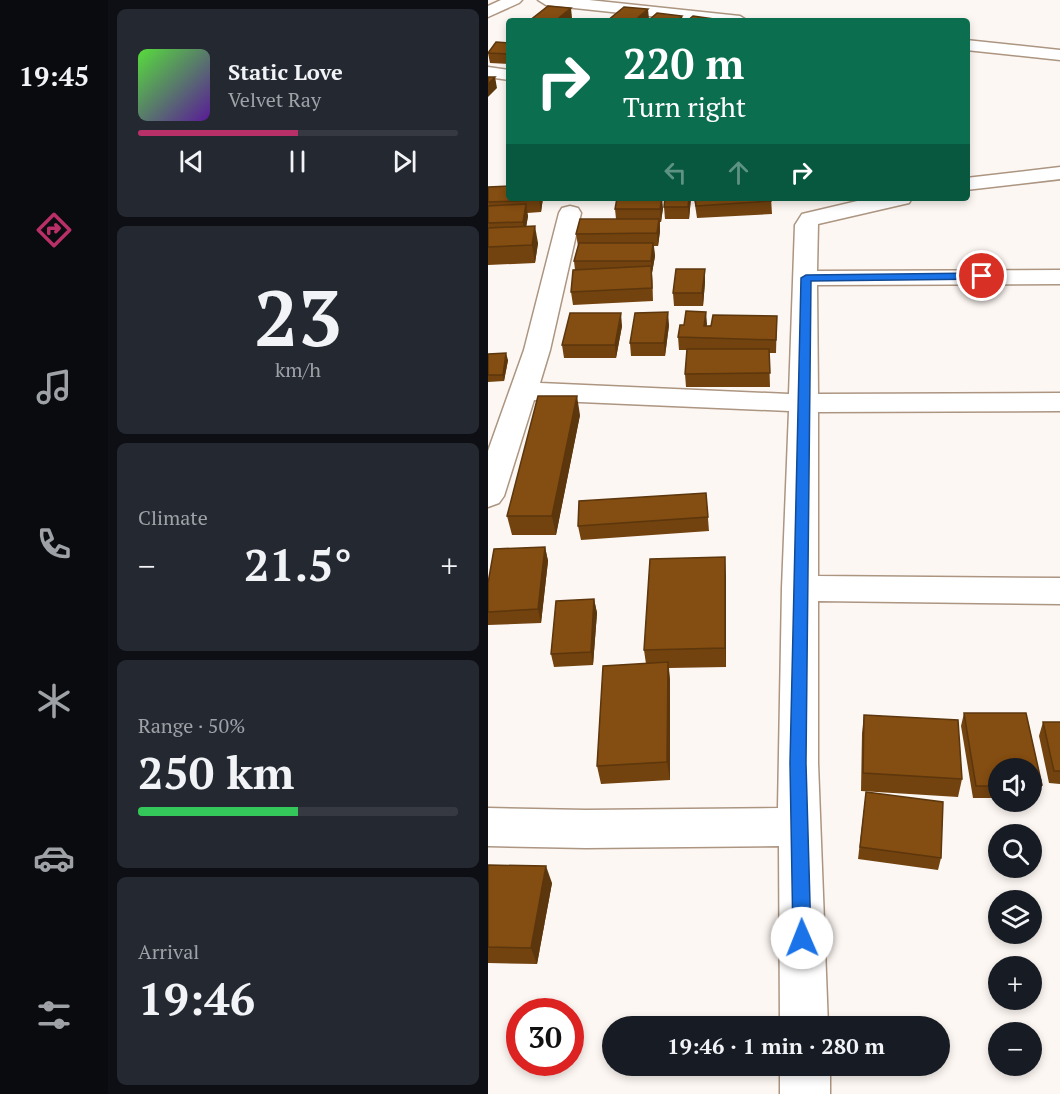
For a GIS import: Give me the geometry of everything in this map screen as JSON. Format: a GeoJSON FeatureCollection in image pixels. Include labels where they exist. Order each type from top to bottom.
{"type":"FeatureCollection","features":[{"type":"Feature","properties":{"kind":"street"},"geometry":{"type":"LineString","coordinates":[[488,12],[514,0]]}},
{"type":"Feature","properties":{"kind":"street"},"geometry":{"type":"LineString","coordinates":[[546,0],[718,12],[733,18]]}},
{"type":"Feature","properties":{"kind":"street"},"geometry":{"type":"LineString","coordinates":[[970,45],[1061,55]]}},
{"type":"Feature","properties":{"kind":"street"},"geometry":{"type":"LineString","coordinates":[[488,72],[506,75]]}},
{"type":"Feature","properties":{"kind":"street"},"geometry":{"type":"LineString","coordinates":[[970,184],[1061,173]]}},
{"type":"Feature","properties":{"kind":"street"},"geometry":{"type":"LineString","coordinates":[[804,1016],[799,827],[799,588],[806,225],[810,219],[888,201]]}},
{"type":"Feature","properties":{"kind":"street"},"geometry":{"type":"LineString","coordinates":[[488,496],[537,350],[570,213]]}},
{"type":"Feature","properties":{"kind":"street"},"geometry":{"type":"LineString","coordinates":[[806,278],[1061,277]]}},
{"type":"Feature","properties":{"kind":"street"},"geometry":{"type":"LineString","coordinates":[[524,391],[804,403],[1061,402]]}},
{"type":"Feature","properties":{"kind":"street"},"geometry":{"type":"LineString","coordinates":[[799,588],[1061,591]]}},
{"type":"Feature","properties":{"kind":"street"},"geometry":{"type":"LineString","coordinates":[[488,826],[586,829],[799,827]]}},
{"type":"Feature","properties":{"kind":"street"},"geometry":{"type":"LineString","coordinates":[[805,1076],[805,1094]]}},
{"type":"Feature","properties":{"kind":"building"},"geometry":{"type":"Polygon","coordinates":[[[548,6],[571,8],[559,18],[533,18],[548,6]]]}},
{"type":"Feature","properties":{"kind":"building"},"geometry":{"type":"Polygon","coordinates":[[[624,7],[648,9],[638,18],[611,18],[624,7]]]}},
{"type":"Feature","properties":{"kind":"building"},"geometry":{"type":"Polygon","coordinates":[[[657,13],[682,16],[680,18],[651,18],[657,13]]]}},
{"type":"Feature","properties":{"kind":"building"},"geometry":{"type":"Polygon","coordinates":[[[496,42],[506,43],[506,54],[488,53],[496,42]]]}},
{"type":"Feature","properties":{"kind":"building"},"geometry":{"type":"Polygon","coordinates":[[[488,77],[495,77],[488,84],[488,77]]]}},
{"type":"Feature","properties":{"kind":"building"},"geometry":{"type":"Polygon","coordinates":[[[506,186],[506,201],[514,201],[488,202],[488,187],[506,186]]]}},
{"type":"Feature","properties":{"kind":"building"},"geometry":{"type":"Polygon","coordinates":[[[616,201],[661,201],[660,209],[615,209],[616,201]]]}},
{"type":"Feature","properties":{"kind":"building"},"geometry":{"type":"Polygon","coordinates":[[[665,201],[689,201],[688,207],[664,207],[665,201]]]}},
{"type":"Feature","properties":{"kind":"building"},"geometry":{"type":"Polygon","coordinates":[[[695,201],[771,201],[696,206],[695,201]]]}},
{"type":"Feature","properties":{"kind":"building"},"geometry":{"type":"Polygon","coordinates":[[[526,204],[523,222],[488,223],[488,206],[526,204]]]}},
{"type":"Feature","properties":{"kind":"building"},"geometry":{"type":"Polygon","coordinates":[[[580,219],[659,219],[657,233],[576,234],[580,219]]]}},
{"type":"Feature","properties":{"kind":"building"},"geometry":{"type":"Polygon","coordinates":[[[535,226],[532,245],[488,247],[488,228],[535,226]]]}},
{"type":"Feature","properties":{"kind":"building"},"geometry":{"type":"Polygon","coordinates":[[[579,243],[653,243],[651,261],[574,261],[579,243]]]}},
{"type":"Feature","properties":{"kind":"building"},"geometry":{"type":"Polygon","coordinates":[[[651,266],[652,288],[571,292],[573,270],[651,266]]]}},
{"type":"Feature","properties":{"kind":"building"},"geometry":{"type":"Polygon","coordinates":[[[676,269],[705,269],[702,293],[673,293],[676,269]]]}},
{"type":"Feature","properties":{"kind":"building"},"geometry":{"type":"Polygon","coordinates":[[[686,311],[706,312],[704,326],[711,326],[713,315],[777,316],[776,340],[678,337],[680,325],[684,325],[686,311]]]}},
{"type":"Feature","properties":{"kind":"building"},"geometry":{"type":"Polygon","coordinates":[[[668,312],[664,343],[630,343],[635,313],[668,312]]]}},
{"type":"Feature","properties":{"kind":"building"},"geometry":{"type":"Polygon","coordinates":[[[570,313],[621,313],[615,345],[562,345],[570,313]]]}},
{"type":"Feature","properties":{"kind":"building"},"geometry":{"type":"Polygon","coordinates":[[[687,349],[769,349],[770,373],[685,374],[687,349]]]}},
{"type":"Feature","properties":{"kind":"building"},"geometry":{"type":"Polygon","coordinates":[[[506,353],[503,375],[488,375],[488,354],[506,353]]]}},
{"type":"Feature","properties":{"kind":"building"},"geometry":{"type":"Polygon","coordinates":[[[538,396],[577,396],[552,516],[507,516],[538,396]]]}},
{"type":"Feature","properties":{"kind":"building"},"geometry":{"type":"Polygon","coordinates":[[[706,493],[708,517],[578,526],[579,501],[706,493]]]}},
{"type":"Feature","properties":{"kind":"building"},"geometry":{"type":"Polygon","coordinates":[[[545,547],[538,609],[488,612],[488,583],[494,549],[545,547]]]}},
{"type":"Feature","properties":{"kind":"building"},"geometry":{"type":"Polygon","coordinates":[[[725,557],[725,648],[644,650],[650,559],[725,557]]]}},
{"type":"Feature","properties":{"kind":"building"},"geometry":{"type":"Polygon","coordinates":[[[594,599],[591,652],[551,654],[556,601],[594,599]]]}},
{"type":"Feature","properties":{"kind":"building"},"geometry":{"type":"Polygon","coordinates":[[[668,662],[667,762],[597,766],[603,666],[668,662]]]}},
{"type":"Feature","properties":{"kind":"building"},"geometry":{"type":"Polygon","coordinates":[[[964,713],[1026,713],[1036,758],[988,758],[988,786],[976,786],[964,713]]]}},
{"type":"Feature","properties":{"kind":"building"},"geometry":{"type":"Polygon","coordinates":[[[864,715],[958,720],[962,779],[863,773],[864,715]]]}},
{"type":"Feature","properties":{"kind":"building"},"geometry":{"type":"Polygon","coordinates":[[[1043,722],[1061,722],[1061,771],[1054,771],[1043,722]]]}},
{"type":"Feature","properties":{"kind":"building"},"geometry":{"type":"Polygon","coordinates":[[[866,792],[943,802],[941,858],[860,847],[866,792]]]}},
{"type":"Feature","properties":{"kind":"building"},"geometry":{"type":"Polygon","coordinates":[[[488,865],[546,866],[531,948],[488,947],[488,865]]]}},
{"type":"Feature","properties":{"kind":"route"},"geometry":{"type":"LineString","coordinates":[[802,938],[798,763],[799,588],[806,278],[982,276]]}}]}
